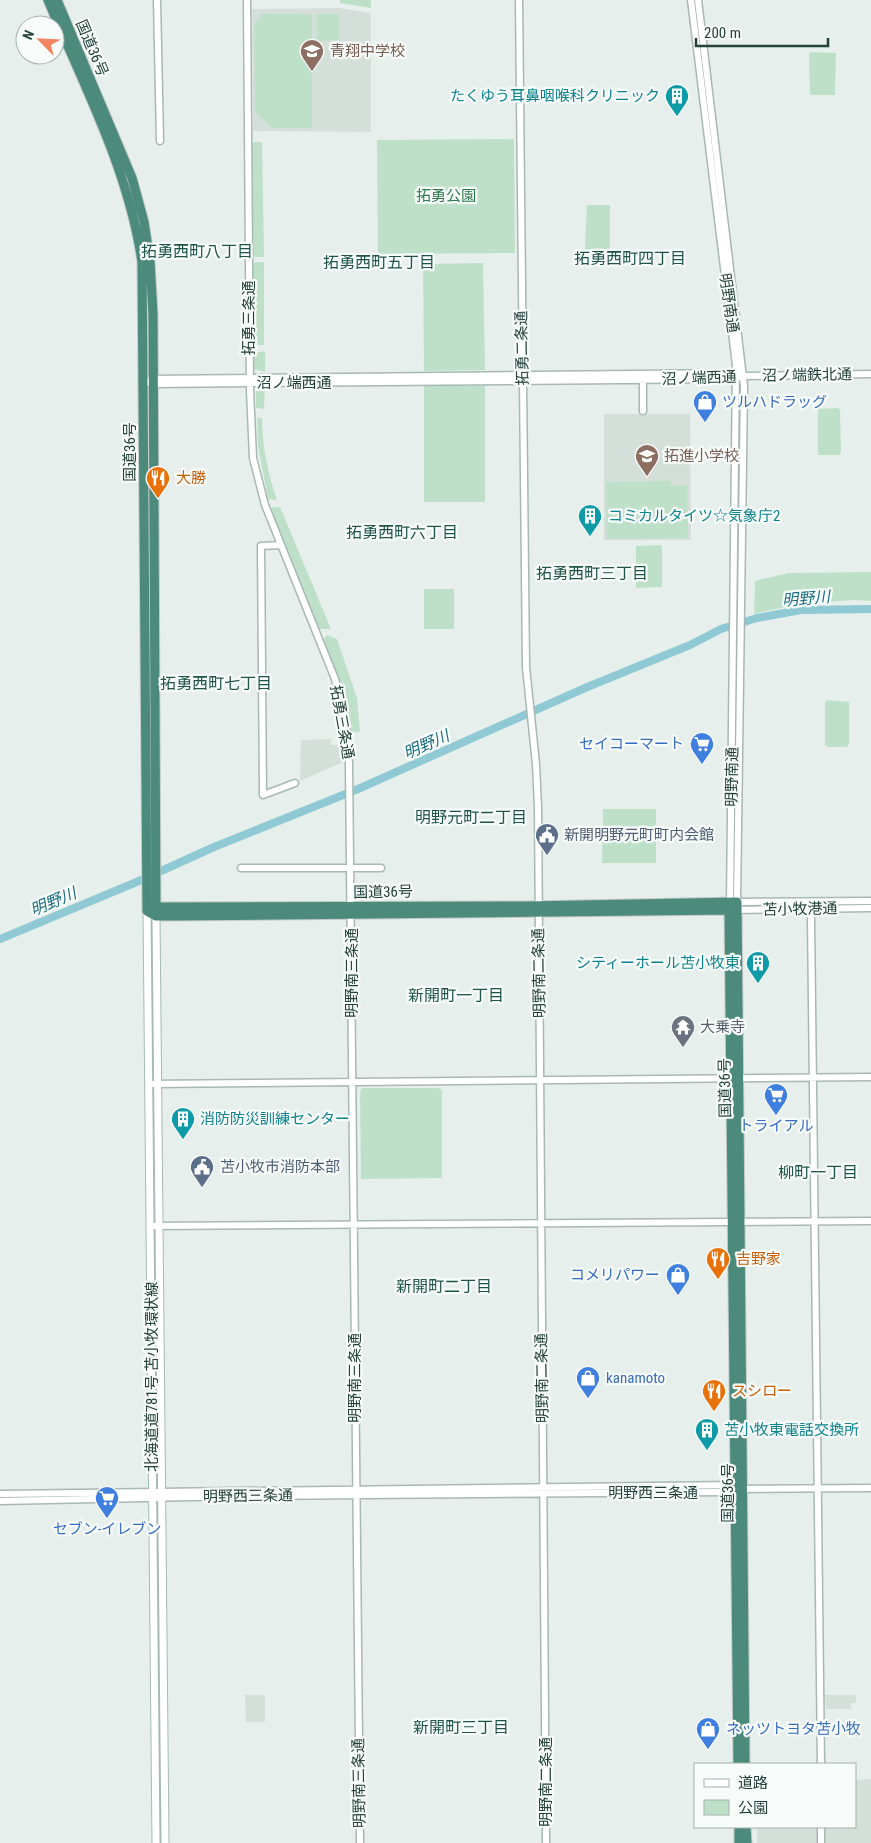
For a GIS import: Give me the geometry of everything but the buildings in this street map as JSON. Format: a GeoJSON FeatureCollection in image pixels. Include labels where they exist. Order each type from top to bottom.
{"type":"FeatureCollection","features":[{"type":"Feature","properties":{"kind":"highway","name":"国道36号"},"geometry":{"type":"LineString","coordinates":[[48,0],[115,158],[136,223],[143,288],[149,381],[156,912],[733,906],[738,1763]]}},
{"type":"Feature","properties":{"kind":"highway","name":"国道36号"},"geometry":{"type":"LineString","coordinates":[[57,0],[132,178],[144,222],[150,261],[153,314],[149,381],[147,911]]}},
{"type":"Feature","properties":{"kind":"highway"},"geometry":{"type":"LineString","coordinates":[[147,911],[156,912]]}},
{"type":"Feature","properties":{"kind":"highway","name":"国道36号"},"geometry":{"type":"LineString","coordinates":[[737,1488],[745,1763]]}},
{"type":"Feature","properties":{"kind":"highway"},"geometry":{"type":"LineString","coordinates":[[739,1828],[739,1843]]}},
{"type":"Feature","properties":{"kind":"highway"},"geometry":{"type":"LineString","coordinates":[[746,1828],[746,1843]]}},
{"type":"Feature","properties":{"kind":"main road","name":"北海道道781号 苫小牧環状線"},"geometry":{"type":"LineString","coordinates":[[147,911],[156,1843]]}},
{"type":"Feature","properties":{"kind":"main road","name":"北海道道781号 苫小牧環状線"},"geometry":{"type":"LineString","coordinates":[[156,912],[165,1843]]}},
{"type":"Feature","properties":{"kind":"street"},"geometry":{"type":"LineString","coordinates":[[157,0],[160,141]]}},
{"type":"Feature","properties":{"kind":"street","name":"拓勇三条通"},"geometry":{"type":"LineString","coordinates":[[247,0],[250,381],[254,458],[265,505],[335,679],[348,736],[351,869]]}},
{"type":"Feature","properties":{"kind":"street","name":"拓勇二条通"},"geometry":{"type":"LineString","coordinates":[[519,0],[522,378],[528,696],[537,790],[538,909]]}},
{"type":"Feature","properties":{"kind":"street","name":"明野南通"},"geometry":{"type":"LineString","coordinates":[[691,0],[700,42]]}},
{"type":"Feature","properties":{"kind":"street","name":"明野南通"},"geometry":{"type":"LineString","coordinates":[[698,0],[700,42],[710,130],[744,376],[738,607],[733,644],[733,906]]}},
{"type":"Feature","properties":{"kind":"street","name":"明野南通"},"geometry":{"type":"LineString","coordinates":[[726,255],[736,376],[738,607],[741,641],[733,906]]}},
{"type":"Feature","properties":{"kind":"street","name":"沼ノ端鉄北通"},"geometry":{"type":"LineString","coordinates":[[744,376],[871,374]]}},
{"type":"Feature","properties":{"kind":"street"},"geometry":{"type":"LineString","coordinates":[[643,376],[643,411]]}},
{"type":"Feature","properties":{"kind":"street","name":"沼ノ端西通"},"geometry":{"type":"LineString","coordinates":[[149,381],[744,376]]}},
{"type":"Feature","properties":{"kind":"street"},"geometry":{"type":"LineString","coordinates":[[280,545],[261,546],[264,795],[296,783]]}},
{"type":"Feature","properties":{"kind":"street"},"geometry":{"type":"LineString","coordinates":[[241,868],[381,868]]}},
{"type":"Feature","properties":{"kind":"street"},"geometry":{"type":"LineString","coordinates":[[351,869],[351,910]]}},
{"type":"Feature","properties":{"kind":"street","name":"苫小牧港通"},"geometry":{"type":"LineString","coordinates":[[733,906],[871,901]]}},
{"type":"Feature","properties":{"kind":"street","name":"苫小牧港通"},"geometry":{"type":"LineString","coordinates":[[733,906],[871,908]]}},
{"type":"Feature","properties":{"kind":"street","name":"明野南二条通"},"geometry":{"type":"LineString","coordinates":[[538,909],[546,1843]]}},
{"type":"Feature","properties":{"kind":"street","name":"明野南三条通"},"geometry":{"type":"LineString","coordinates":[[351,910],[360,1843]]}},
{"type":"Feature","properties":{"kind":"street"},"geometry":{"type":"LineString","coordinates":[[811,918],[821,1763]]}},
{"type":"Feature","properties":{"kind":"street"},"geometry":{"type":"LineString","coordinates":[[150,1084],[871,1077]]}},
{"type":"Feature","properties":{"kind":"street"},"geometry":{"type":"LineString","coordinates":[[151,1226],[871,1221]]}},
{"type":"Feature","properties":{"kind":"street","name":"明野西三条通"},"geometry":{"type":"LineString","coordinates":[[0,1494],[871,1488]]}},
{"type":"Feature","properties":{"kind":"street","name":"明野西三条通"},"geometry":{"type":"LineString","coordinates":[[0,1501],[153,1494]]}},
{"type":"Feature","properties":{"kind":"street"},"geometry":{"type":"LineString","coordinates":[[821,1828],[821,1843]]}},
{"type":"Feature","properties":{"kind":"shaded area","name":"青翔中学校"},"geometry":{"type":"Polygon","coordinates":[[[339,8],[371,13],[371,132],[253,131],[252,9],[339,8]]]}},
{"type":"Feature","properties":{"kind":"shaded area","name":"拓進小学校"},"geometry":{"type":"Polygon","coordinates":[[[604,414],[690,414],[691,540],[604,540],[604,414]]]}},
{"type":"Feature","properties":{"kind":"shaded area"},"geometry":{"type":"Polygon","coordinates":[[[331,739],[331,745],[342,745],[343,762],[300,781],[301,740],[331,739]]]}},
{"type":"Feature","properties":{"kind":"shaded area"},"geometry":{"type":"Polygon","coordinates":[[[245,1695],[265,1695],[265,1722],[246,1722],[245,1695]]]}},
{"type":"Feature","properties":{"kind":"shaded area"},"geometry":{"type":"Polygon","coordinates":[[[825,1695],[856,1695],[856,1703],[851,1703],[851,1709],[826,1709],[825,1695]]]}},
{"type":"Feature","properties":{"kind":"shaded area"},"geometry":{"type":"Polygon","coordinates":[[[871,1779],[871,1843],[757,1843],[757,1828],[856,1828],[856,1780],[871,1779]]]}},
{"type":"Feature","properties":{"kind":"green space"},"geometry":{"type":"Polygon","coordinates":[[[340,0],[371,0],[371,8],[340,3],[340,0]]]}},
{"type":"Feature","properties":{"kind":"green space"},"geometry":{"type":"Polygon","coordinates":[[[262,14],[312,14],[312,128],[272,128],[255,112],[254,24],[262,14]]]}},
{"type":"Feature","properties":{"kind":"green space"},"geometry":{"type":"Polygon","coordinates":[[[316,14],[339,14],[339,40],[317,41],[316,14]]]}},
{"type":"Feature","properties":{"kind":"green space"},"geometry":{"type":"Polygon","coordinates":[[[811,52],[836,53],[835,95],[811,95],[809,54],[811,52]]]}},
{"type":"Feature","properties":{"kind":"green space","name":"拓勇公園"},"geometry":{"type":"Polygon","coordinates":[[[513,139],[515,253],[378,254],[377,140],[513,139]]]}},
{"type":"Feature","properties":{"kind":"green space"},"geometry":{"type":"Polygon","coordinates":[[[254,142],[262,142],[264,257],[255,257],[253,255],[252,144],[254,142]]]}},
{"type":"Feature","properties":{"kind":"green space"},"geometry":{"type":"Polygon","coordinates":[[[587,205],[610,205],[610,250],[585,250],[587,205]]]}},
{"type":"Feature","properties":{"kind":"green space"},"geometry":{"type":"Polygon","coordinates":[[[264,262],[264,345],[253,345],[253,264],[264,262]]]}},
{"type":"Feature","properties":{"kind":"green space"},"geometry":{"type":"Polygon","coordinates":[[[483,263],[485,370],[424,371],[423,264],[483,263]]]}},
{"type":"Feature","properties":{"kind":"green space"},"geometry":{"type":"Polygon","coordinates":[[[265,351],[265,372],[254,369],[254,353],[265,351]]]}},
{"type":"Feature","properties":{"kind":"green space"},"geometry":{"type":"Polygon","coordinates":[[[424,386],[485,386],[485,502],[424,502],[424,386]]]}},
{"type":"Feature","properties":{"kind":"green space"},"geometry":{"type":"Polygon","coordinates":[[[258,389],[265,389],[264,409],[256,408],[256,392],[258,389]]]}},
{"type":"Feature","properties":{"kind":"green space"},"geometry":{"type":"Polygon","coordinates":[[[838,408],[840,410],[841,452],[839,455],[818,455],[818,409],[838,408]]]}},
{"type":"Feature","properties":{"kind":"green space"},"geometry":{"type":"Polygon","coordinates":[[[257,418],[262,418],[266,460],[277,500],[268,499],[258,446],[257,418]]]}},
{"type":"Feature","properties":{"kind":"green space"},"geometry":{"type":"Polygon","coordinates":[[[670,481],[671,486],[687,485],[688,538],[607,539],[606,482],[670,481]]]}},
{"type":"Feature","properties":{"kind":"green space"},"geometry":{"type":"Polygon","coordinates":[[[280,507],[331,629],[319,629],[284,549],[270,509],[280,507]]]}},
{"type":"Feature","properties":{"kind":"green space"},"geometry":{"type":"Polygon","coordinates":[[[636,546],[662,546],[662,587],[636,588],[636,546]]]}},
{"type":"Feature","properties":{"kind":"green space"},"geometry":{"type":"Polygon","coordinates":[[[871,572],[871,601],[855,600],[798,604],[754,614],[755,581],[788,573],[871,572]]]}},
{"type":"Feature","properties":{"kind":"green space"},"geometry":{"type":"Polygon","coordinates":[[[424,589],[454,589],[454,629],[424,629],[424,589]]]}},
{"type":"Feature","properties":{"kind":"green space"},"geometry":{"type":"Polygon","coordinates":[[[327,635],[337,639],[357,698],[360,732],[350,733],[344,700],[324,639],[327,635]]]}},
{"type":"Feature","properties":{"kind":"green space"},"geometry":{"type":"Polygon","coordinates":[[[827,700],[849,702],[849,744],[847,747],[828,747],[825,745],[825,703],[827,700]]]}},
{"type":"Feature","properties":{"kind":"green space"},"geometry":{"type":"Polygon","coordinates":[[[603,809],[656,809],[656,863],[602,863],[603,809]]]}},
{"type":"Feature","properties":{"kind":"green space"},"geometry":{"type":"Polygon","coordinates":[[[362,1088],[439,1088],[442,1090],[442,1178],[361,1179],[360,1092],[362,1088]]]}},
{"type":"Feature","properties":{"kind":"waterway","name":"明野川"},"geometry":{"type":"LineString","coordinates":[[0,939],[139,881],[214,847],[358,789],[585,688],[690,645],[721,629],[757,618],[801,610],[871,609]]}},
{"type":"Feature","properties":{"kind":"place","name":"青翔中学校"},"geometry":{"type":"Point","coordinates":[312,72]}},
{"type":"Feature","properties":{"kind":"place","name":"たくゆう耳鼻咽喉科クリニック"},"geometry":{"type":"Point","coordinates":[677,117]}},
{"type":"Feature","properties":{"kind":"place","name":"ツルハドラッグ"},"geometry":{"type":"Point","coordinates":[705,423]}},
{"type":"Feature","properties":{"kind":"place","name":"拓進小学校"},"geometry":{"type":"Point","coordinates":[647,477]}},
{"type":"Feature","properties":{"kind":"place","name":"大勝"},"geometry":{"type":"Point","coordinates":[158,499]}},
{"type":"Feature","properties":{"kind":"place","name":"コミカルタイツ☆気象庁2"},"geometry":{"type":"Point","coordinates":[590,537]}},
{"type":"Feature","properties":{"kind":"place","name":"セイコーマート"},"geometry":{"type":"Point","coordinates":[702,765]}},
{"type":"Feature","properties":{"kind":"place","name":"新開明野元町町内会館"},"geometry":{"type":"Point","coordinates":[547,856]}},
{"type":"Feature","properties":{"kind":"place","name":"シティーホール苫小牧東"},"geometry":{"type":"Point","coordinates":[758,984]}},
{"type":"Feature","properties":{"kind":"place","name":"大乗寺"},"geometry":{"type":"Point","coordinates":[683,1048]}},
{"type":"Feature","properties":{"kind":"place","name":"トライアル"},"geometry":{"type":"Point","coordinates":[776,1116]}},
{"type":"Feature","properties":{"kind":"place","name":"消防防災訓練センター"},"geometry":{"type":"Point","coordinates":[183,1140]}},
{"type":"Feature","properties":{"kind":"place","name":"苫小牧市消防本部"},"geometry":{"type":"Point","coordinates":[202,1188]}},
{"type":"Feature","properties":{"kind":"place","name":"吉野家"},"geometry":{"type":"Point","coordinates":[718,1280]}},
{"type":"Feature","properties":{"kind":"place","name":"コメリパワー"},"geometry":{"type":"Point","coordinates":[678,1296]}},
{"type":"Feature","properties":{"kind":"place","name":"kanamoto"},"geometry":{"type":"Point","coordinates":[588,1399]}},
{"type":"Feature","properties":{"kind":"place","name":"スシロー"},"geometry":{"type":"Point","coordinates":[714,1412]}},
{"type":"Feature","properties":{"kind":"place","name":"苫小牧東電話交換所"},"geometry":{"type":"Point","coordinates":[707,1451]}},
{"type":"Feature","properties":{"kind":"place","name":"セブン-イレブン"},"geometry":{"type":"Point","coordinates":[107,1519]}},
{"type":"Feature","properties":{"kind":"place","name":"ネッツトヨタ苫小牧"},"geometry":{"type":"Point","coordinates":[708,1750]}},
{"type":"Feature","properties":{"kind":"district","name":"拓勇西町八丁目"},"geometry":{"type":"Point","coordinates":[197,251]}},
{"type":"Feature","properties":{"kind":"district","name":"拓勇西町四丁目"},"geometry":{"type":"Point","coordinates":[630,258]}},
{"type":"Feature","properties":{"kind":"district","name":"拓勇西町五丁目"},"geometry":{"type":"Point","coordinates":[379,262]}},
{"type":"Feature","properties":{"kind":"district","name":"拓勇西町六丁目"},"geometry":{"type":"Point","coordinates":[402,532]}},
{"type":"Feature","properties":{"kind":"district","name":"拓勇西町三丁目"},"geometry":{"type":"Point","coordinates":[592,573]}},
{"type":"Feature","properties":{"kind":"district","name":"拓勇西町七丁目"},"geometry":{"type":"Point","coordinates":[216,683]}},
{"type":"Feature","properties":{"kind":"district","name":"明野元町二丁目"},"geometry":{"type":"Point","coordinates":[471,817]}},
{"type":"Feature","properties":{"kind":"district","name":"新開町一丁目"},"geometry":{"type":"Point","coordinates":[456,995]}},
{"type":"Feature","properties":{"kind":"district","name":"柳町一丁目"},"geometry":{"type":"Point","coordinates":[818,1172]}},
{"type":"Feature","properties":{"kind":"district","name":"新開町二丁目"},"geometry":{"type":"Point","coordinates":[444,1286]}},
{"type":"Feature","properties":{"kind":"district","name":"新開町三丁目"},"geometry":{"type":"Point","coordinates":[461,1727]}}]}
